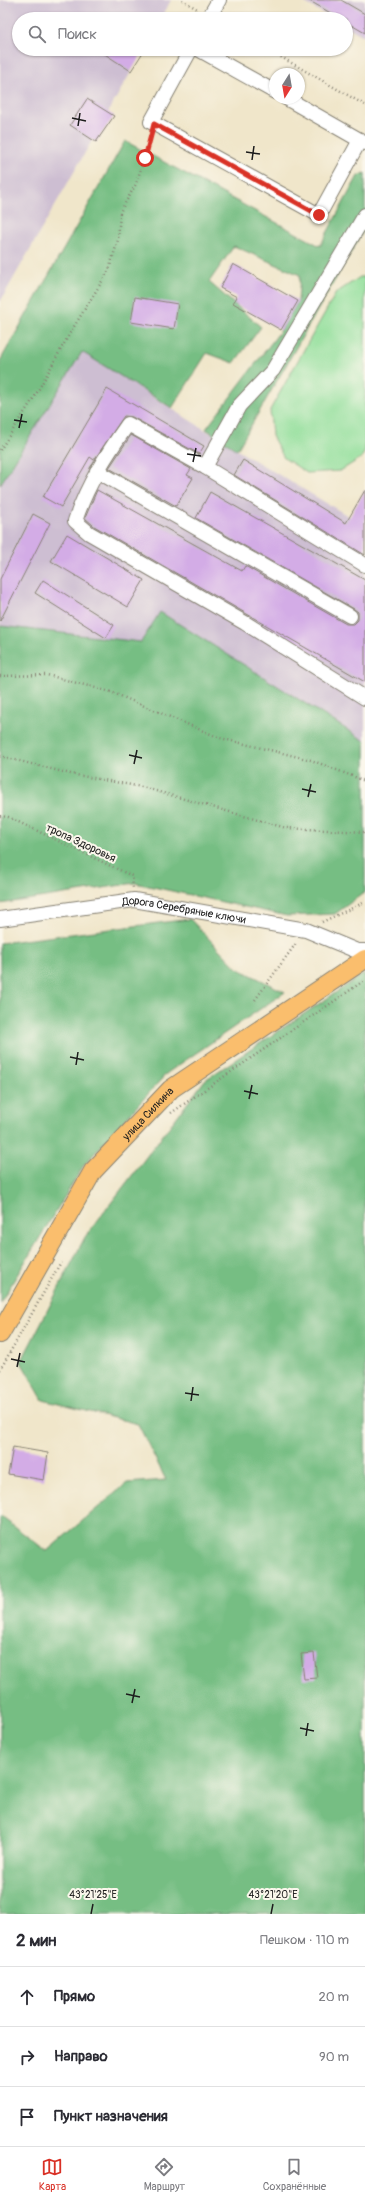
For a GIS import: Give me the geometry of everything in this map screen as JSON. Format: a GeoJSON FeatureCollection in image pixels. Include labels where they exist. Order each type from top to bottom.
{"type":"FeatureCollection","features":[{"type":"Feature","properties":{"kind":"main road","name":"улица Силкина"},"geometry":{"type":"LineString","coordinates":[[0,1334],[93,1171],[171,1089],[365,959]]}},
{"type":"Feature","properties":{"kind":"street"},"geometry":{"type":"LineString","coordinates":[[212,12],[219,0]]}},
{"type":"Feature","properties":{"kind":"street"},"geometry":{"type":"LineString","coordinates":[[188,56],[151,122],[319,215],[362,141],[297,104]]}},
{"type":"Feature","properties":{"kind":"street"},"geometry":{"type":"LineString","coordinates":[[211,56],[269,89]]}},
{"type":"Feature","properties":{"kind":"street"},"geometry":{"type":"LineString","coordinates":[[205,467],[239,406],[273,370],[365,215]]}},
{"type":"Feature","properties":{"kind":"street"},"geometry":{"type":"LineString","coordinates":[[365,565],[205,467],[128,424],[83,495],[75,521],[89,533],[245,624],[365,698]]}},
{"type":"Feature","properties":{"kind":"street"},"geometry":{"type":"LineString","coordinates":[[97,471],[350,616]]}},
{"type":"Feature","properties":{"kind":"street","name":"Дорога Серебряные ключи"},"geometry":{"type":"LineString","coordinates":[[0,919],[134,900],[306,930],[358,951],[365,951]]}},
{"type":"Feature","properties":{"kind":"path"},"geometry":{"type":"LineString","coordinates":[[182,0],[200,12]]}},
{"type":"Feature","properties":{"kind":"path"},"geometry":{"type":"LineString","coordinates":[[279,56],[365,105]]}},
{"type":"Feature","properties":{"kind":"path"},"geometry":{"type":"LineString","coordinates":[[0,450],[35,396],[70,333],[109,270],[118,240],[120,212],[136,184],[154,124]]}},
{"type":"Feature","properties":{"kind":"path"},"geometry":{"type":"LineString","coordinates":[[0,676],[47,675],[111,692],[220,738],[311,760],[365,781]]}},
{"type":"Feature","properties":{"kind":"path"},"geometry":{"type":"LineString","coordinates":[[0,756],[71,774],[142,787],[286,828],[365,832]]}},
{"type":"Feature","properties":{"kind":"path","name":"тропа Здоровья"},"geometry":{"type":"LineString","coordinates":[[0,816],[8,817],[132,876],[134,900]]}},
{"type":"Feature","properties":{"kind":"path"},"geometry":{"type":"LineString","coordinates":[[166,1116],[365,980]]}},
{"type":"Feature","properties":{"kind":"path"},"geometry":{"type":"LineString","coordinates":[[0,1370],[63,1258]]}},
{"type":"Feature","properties":{"kind":"shaded area"},"geometry":{"type":"Polygon","coordinates":[[[0,0],[171,0],[165,12],[12,12],[12,56],[140,56],[0,302],[0,0]]]}},
{"type":"Feature","properties":{"kind":"shaded area"},"geometry":{"type":"Polygon","coordinates":[[[300,0],[365,0],[365,37],[353,30],[353,12],[321,12],[300,0]]]}},
{"type":"Feature","properties":{"kind":"shaded area"},"geometry":{"type":"Polygon","coordinates":[[[82,352],[237,450],[365,526],[365,741],[160,612],[142,642],[0,626],[0,485],[82,352]]]}},
{"type":"Feature","properties":{"kind":"green space"},"geometry":{"type":"Polygon","coordinates":[[[125,141],[320,246],[358,176],[365,173],[365,228],[237,450],[206,429],[281,330],[298,301],[300,275],[234,246],[209,282],[261,327],[234,363],[207,353],[172,408],[82,352],[0,485],[0,361],[125,141]]]}},
{"type":"Feature","properties":{"kind":"green space"},"geometry":{"type":"Polygon","coordinates":[[[360,277],[365,277],[365,451],[361,458],[340,471],[307,473],[284,458],[272,436],[270,410],[336,293],[360,277]]]}},
{"type":"Feature","properties":{"kind":"green space"},"geometry":{"type":"Polygon","coordinates":[[[160,612],[365,741],[365,892],[335,914],[287,916],[135,883],[0,904],[0,626],[141,642],[160,612]]]}},
{"type":"Feature","properties":{"kind":"green space"},"geometry":{"type":"Polygon","coordinates":[[[190,919],[237,968],[285,992],[167,1073],[84,1165],[0,1303],[0,943],[190,919]]]}},
{"type":"Feature","properties":{"kind":"green space"},"geometry":{"type":"Polygon","coordinates":[[[365,973],[365,1914],[0,1914],[0,1516],[47,1551],[127,1483],[166,1480],[138,1424],[43,1400],[21,1362],[85,1237],[205,1080],[365,973]]]}},
{"type":"Feature","properties":{"kind":"building"},"geometry":{"type":"Polygon","coordinates":[[[308,0],[341,0],[365,14],[365,33],[353,26],[353,12],[329,12],[308,0]]]}},
{"type":"Feature","properties":{"kind":"building"},"geometry":{"type":"Polygon","coordinates":[[[108,56],[141,56],[131,71],[108,56]]]}},
{"type":"Feature","properties":{"kind":"building"},"geometry":{"type":"Polygon","coordinates":[[[87,99],[114,116],[96,142],[70,125],[87,99]]]}},
{"type":"Feature","properties":{"kind":"building"},"geometry":{"type":"Polygon","coordinates":[[[233,264],[298,301],[281,330],[233,303],[237,297],[220,288],[233,264]]]}},
{"type":"Feature","properties":{"kind":"building"},"geometry":{"type":"Polygon","coordinates":[[[135,297],[178,304],[174,329],[131,322],[135,297]]]}},
{"type":"Feature","properties":{"kind":"building"},"geometry":{"type":"Polygon","coordinates":[[[107,389],[204,446],[199,454],[132,417],[124,416],[94,460],[90,457],[61,507],[43,497],[107,389]]]}},
{"type":"Feature","properties":{"kind":"building"},"geometry":{"type":"Polygon","coordinates":[[[131,435],[191,469],[187,475],[193,478],[176,506],[109,468],[131,435]]]}},
{"type":"Feature","properties":{"kind":"building"},"geometry":{"type":"Polygon","coordinates":[[[243,460],[346,523],[365,490],[365,555],[234,475],[243,460]]]}},
{"type":"Feature","properties":{"kind":"building"},"geometry":{"type":"Polygon","coordinates":[[[97,490],[242,571],[245,566],[346,624],[354,624],[358,620],[358,612],[196,518],[210,492],[365,580],[365,682],[94,526],[85,518],[97,490]]]}},
{"type":"Feature","properties":{"kind":"building"},"geometry":{"type":"Polygon","coordinates":[[[33,514],[50,523],[0,621],[0,579],[33,514]]]}},
{"type":"Feature","properties":{"kind":"building"},"geometry":{"type":"Polygon","coordinates":[[[67,534],[144,580],[128,607],[51,561],[67,534]]]}},
{"type":"Feature","properties":{"kind":"building"},"geometry":{"type":"Polygon","coordinates":[[[43,580],[114,625],[106,638],[35,593],[43,580]]]}},
{"type":"Feature","properties":{"kind":"building"},"geometry":{"type":"Polygon","coordinates":[[[13,1447],[48,1453],[44,1480],[8,1474],[13,1447]]]}},
{"type":"Feature","properties":{"kind":"building"},"geometry":{"type":"Polygon","coordinates":[[[314,1653],[317,1678],[304,1679],[301,1654],[314,1653]]]}},
{"type":"Feature","properties":{"kind":"route"},"geometry":{"type":"LineString","coordinates":[[145,158],[154,124],[319,215]]}}]}
